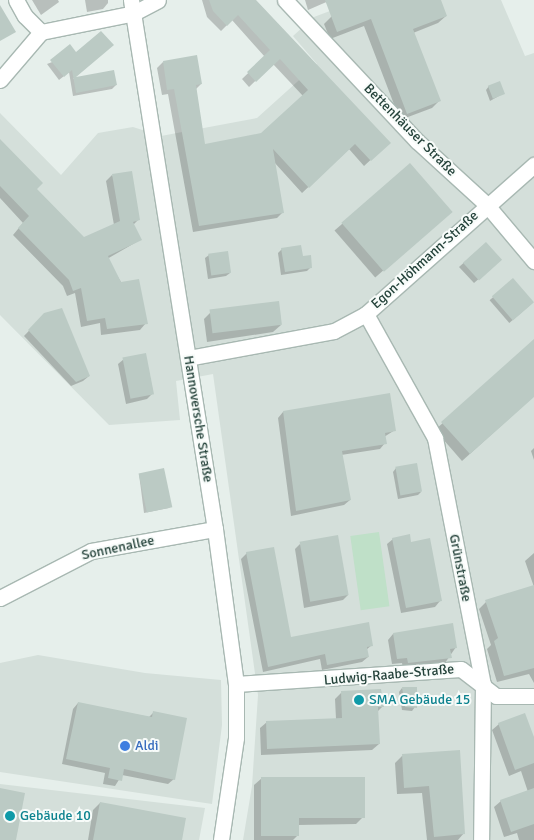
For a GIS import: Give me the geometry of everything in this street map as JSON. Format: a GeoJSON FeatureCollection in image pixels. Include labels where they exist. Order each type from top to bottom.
{"type":"FeatureCollection","features":[{"type":"Feature","properties":{"kind":"street"},"geometry":{"type":"LineString","coordinates":[[16,0],[41,32]]}},
{"type":"Feature","properties":{"kind":"street"},"geometry":{"type":"LineString","coordinates":[[0,80],[41,32],[158,0]]}},
{"type":"Feature","properties":{"kind":"street","name":"Bettenhäuser Straße"},"geometry":{"type":"LineString","coordinates":[[285,0],[417,142],[486,204],[534,261]]}},
{"type":"Feature","properties":{"kind":"street","name":"Hannoversche Straße"},"geometry":{"type":"LineString","coordinates":[[133,6],[216,529],[236,684],[236,738],[221,840]]}},
{"type":"Feature","properties":{"kind":"street","name":"Egon-Höhmann-Straße"},"geometry":{"type":"LineString","coordinates":[[188,358],[334,331],[366,314],[413,275],[486,204],[534,165]]}},
{"type":"Feature","properties":{"kind":"street","name":"Grünstraße"},"geometry":{"type":"LineString","coordinates":[[366,314],[435,438],[482,684],[482,840]]}},
{"type":"Feature","properties":{"kind":"street","name":"Sonnenallee"},"geometry":{"type":"LineString","coordinates":[[0,598],[91,551],[216,529]]}},
{"type":"Feature","properties":{"kind":"street","name":"Ludwig-Raabe-Straße"},"geometry":{"type":"LineString","coordinates":[[236,684],[461,669],[496,696],[534,696]]}},
{"type":"Feature","properties":{"kind":"shaded area"},"geometry":{"type":"Polygon","coordinates":[[[359,0],[501,0],[525,56],[534,53],[534,840],[243,840],[252,786],[258,695],[213,374],[176,381],[180,420],[109,425],[0,315],[0,113],[61,175],[98,133],[133,127],[161,136],[257,118],[317,64],[293,36],[314,17],[359,0]]]}},
{"type":"Feature","properties":{"kind":"shaded area"},"geometry":{"type":"Polygon","coordinates":[[[38,655],[145,673],[221,680],[222,725],[212,804],[0,772],[0,663],[38,655]]]}},
{"type":"Feature","properties":{"kind":"shaded area"},"geometry":{"type":"Polygon","coordinates":[[[0,784],[205,808],[199,840],[0,840],[0,784]]]}},
{"type":"Feature","properties":{"kind":"green space"},"geometry":{"type":"Polygon","coordinates":[[[379,532],[389,606],[361,610],[350,536],[379,532]]]}},
{"type":"Feature","properties":{"kind":"building"},"geometry":{"type":"Polygon","coordinates":[[[209,0],[256,0],[391,143],[371,161],[355,144],[309,188],[273,149],[284,213],[199,226],[174,89],[167,90],[163,61],[197,55],[202,84],[196,85],[205,144],[261,133],[308,90],[280,59],[256,82],[247,72],[270,50],[238,15],[227,26],[213,11],[209,0]]]}},
{"type":"Feature","properties":{"kind":"building"},"geometry":{"type":"Polygon","coordinates":[[[325,0],[441,0],[447,16],[413,29],[441,101],[407,114],[371,19],[337,32],[325,0]]]}},
{"type":"Feature","properties":{"kind":"building"},"geometry":{"type":"Polygon","coordinates":[[[0,5],[16,32],[0,41],[0,5]]]}},
{"type":"Feature","properties":{"kind":"building"},"geometry":{"type":"Polygon","coordinates":[[[101,31],[114,45],[76,77],[114,70],[117,85],[76,93],[72,70],[64,77],[50,60],[70,44],[76,52],[101,31]]]}},
{"type":"Feature","properties":{"kind":"building"},"geometry":{"type":"Polygon","coordinates":[[[500,81],[505,94],[493,99],[488,86],[500,81]]]}},
{"type":"Feature","properties":{"kind":"building"},"geometry":{"type":"Polygon","coordinates":[[[0,139],[43,183],[37,189],[84,237],[120,221],[112,174],[132,171],[140,220],[133,222],[142,240],[108,256],[121,282],[139,279],[148,324],[107,329],[105,318],[87,321],[81,288],[73,291],[69,280],[18,228],[29,216],[0,186],[0,139]]]}},
{"type":"Feature","properties":{"kind":"building"},"geometry":{"type":"Polygon","coordinates":[[[410,163],[453,212],[384,272],[341,223],[410,163]]]}},
{"type":"Feature","properties":{"kind":"building"},"geometry":{"type":"Polygon","coordinates":[[[486,242],[502,260],[479,281],[463,263],[486,242]]]}},
{"type":"Feature","properties":{"kind":"building"},"geometry":{"type":"Polygon","coordinates":[[[301,245],[303,256],[311,255],[312,268],[285,272],[281,248],[301,245]]]}},
{"type":"Feature","properties":{"kind":"building"},"geometry":{"type":"Polygon","coordinates":[[[228,251],[231,273],[211,276],[208,254],[228,251]]]}},
{"type":"Feature","properties":{"kind":"building"},"geometry":{"type":"Polygon","coordinates":[[[513,278],[534,302],[513,321],[492,296],[513,278]]]}},
{"type":"Feature","properties":{"kind":"building"},"geometry":{"type":"Polygon","coordinates":[[[279,301],[282,325],[212,333],[210,310],[279,301]]]}},
{"type":"Feature","properties":{"kind":"building"},"geometry":{"type":"Polygon","coordinates":[[[62,308],[90,376],[76,382],[28,330],[44,313],[62,308]]]}},
{"type":"Feature","properties":{"kind":"building"},"geometry":{"type":"Polygon","coordinates":[[[534,339],[534,397],[470,454],[441,422],[534,339]]]}},
{"type":"Feature","properties":{"kind":"building"},"geometry":{"type":"Polygon","coordinates":[[[146,353],[154,394],[130,399],[122,358],[146,353]]]}},
{"type":"Feature","properties":{"kind":"building"},"geometry":{"type":"Polygon","coordinates":[[[390,393],[396,431],[385,433],[387,444],[342,451],[351,500],[296,511],[283,411],[390,393]]]}},
{"type":"Feature","properties":{"kind":"building"},"geometry":{"type":"Polygon","coordinates":[[[417,463],[422,492],[400,495],[395,467],[417,463]]]}},
{"type":"Feature","properties":{"kind":"building"},"geometry":{"type":"Polygon","coordinates":[[[164,468],[172,507],[147,513],[139,473],[164,468]]]}},
{"type":"Feature","properties":{"kind":"building"},"geometry":{"type":"Polygon","coordinates":[[[410,534],[411,542],[430,538],[442,601],[406,608],[392,538],[410,534]]]}},
{"type":"Feature","properties":{"kind":"building"},"geometry":{"type":"Polygon","coordinates":[[[338,535],[349,595],[310,602],[300,542],[338,535]]]}},
{"type":"Feature","properties":{"kind":"building"},"geometry":{"type":"Polygon","coordinates":[[[274,547],[291,637],[369,622],[373,646],[367,647],[369,657],[327,665],[325,654],[268,667],[246,552],[274,547]]]}},
{"type":"Feature","properties":{"kind":"building"},"geometry":{"type":"Polygon","coordinates":[[[534,585],[534,668],[504,676],[494,641],[498,638],[485,600],[534,585]]]}},
{"type":"Feature","properties":{"kind":"building"},"geometry":{"type":"Polygon","coordinates":[[[453,623],[457,648],[450,649],[452,658],[408,663],[407,658],[397,659],[393,633],[453,623]]]}},
{"type":"Feature","properties":{"kind":"building"},"geometry":{"type":"Polygon","coordinates":[[[402,687],[417,687],[417,708],[405,707],[402,687]]]}},
{"type":"Feature","properties":{"kind":"building"},"geometry":{"type":"Polygon","coordinates":[[[381,689],[384,707],[378,707],[380,744],[267,749],[266,721],[342,718],[341,691],[381,689]]]}},
{"type":"Feature","properties":{"kind":"building","name":"Aldi"},"geometry":{"type":"Polygon","coordinates":[[[78,702],[152,717],[153,711],[187,718],[175,780],[124,769],[122,781],[108,778],[110,768],[66,759],[78,702]]]}},
{"type":"Feature","properties":{"kind":"building"},"geometry":{"type":"Polygon","coordinates":[[[525,713],[534,737],[534,763],[515,770],[498,723],[525,713]]]}},
{"type":"Feature","properties":{"kind":"building"},"geometry":{"type":"Polygon","coordinates":[[[460,750],[465,834],[434,837],[429,786],[404,788],[402,754],[460,750]]]}},
{"type":"Feature","properties":{"kind":"building"},"geometry":{"type":"Polygon","coordinates":[[[261,777],[365,777],[365,818],[299,818],[299,836],[261,836],[261,777]]]}},
{"type":"Feature","properties":{"kind":"building","name":"Gebäude 10"},"geometry":{"type":"Polygon","coordinates":[[[0,788],[25,793],[16,840],[0,840],[0,788]]]}},
{"type":"Feature","properties":{"kind":"building"},"geometry":{"type":"Polygon","coordinates":[[[534,788],[534,824],[511,832],[500,800],[534,788]]]}},
{"type":"Feature","properties":{"kind":"building"},"geometry":{"type":"Polygon","coordinates":[[[100,802],[186,818],[182,840],[93,840],[100,802]]]}},
{"type":"Feature","properties":{"kind":"place","name":"SMA Gebäude 15"},"geometry":{"type":"Point","coordinates":[359,700]}},
{"type":"Feature","properties":{"kind":"place","name":"Aldi"},"geometry":{"type":"Point","coordinates":[125,746]}},
{"type":"Feature","properties":{"kind":"place","name":"Gebäude 10"},"geometry":{"type":"Point","coordinates":[10,816]}}]}
